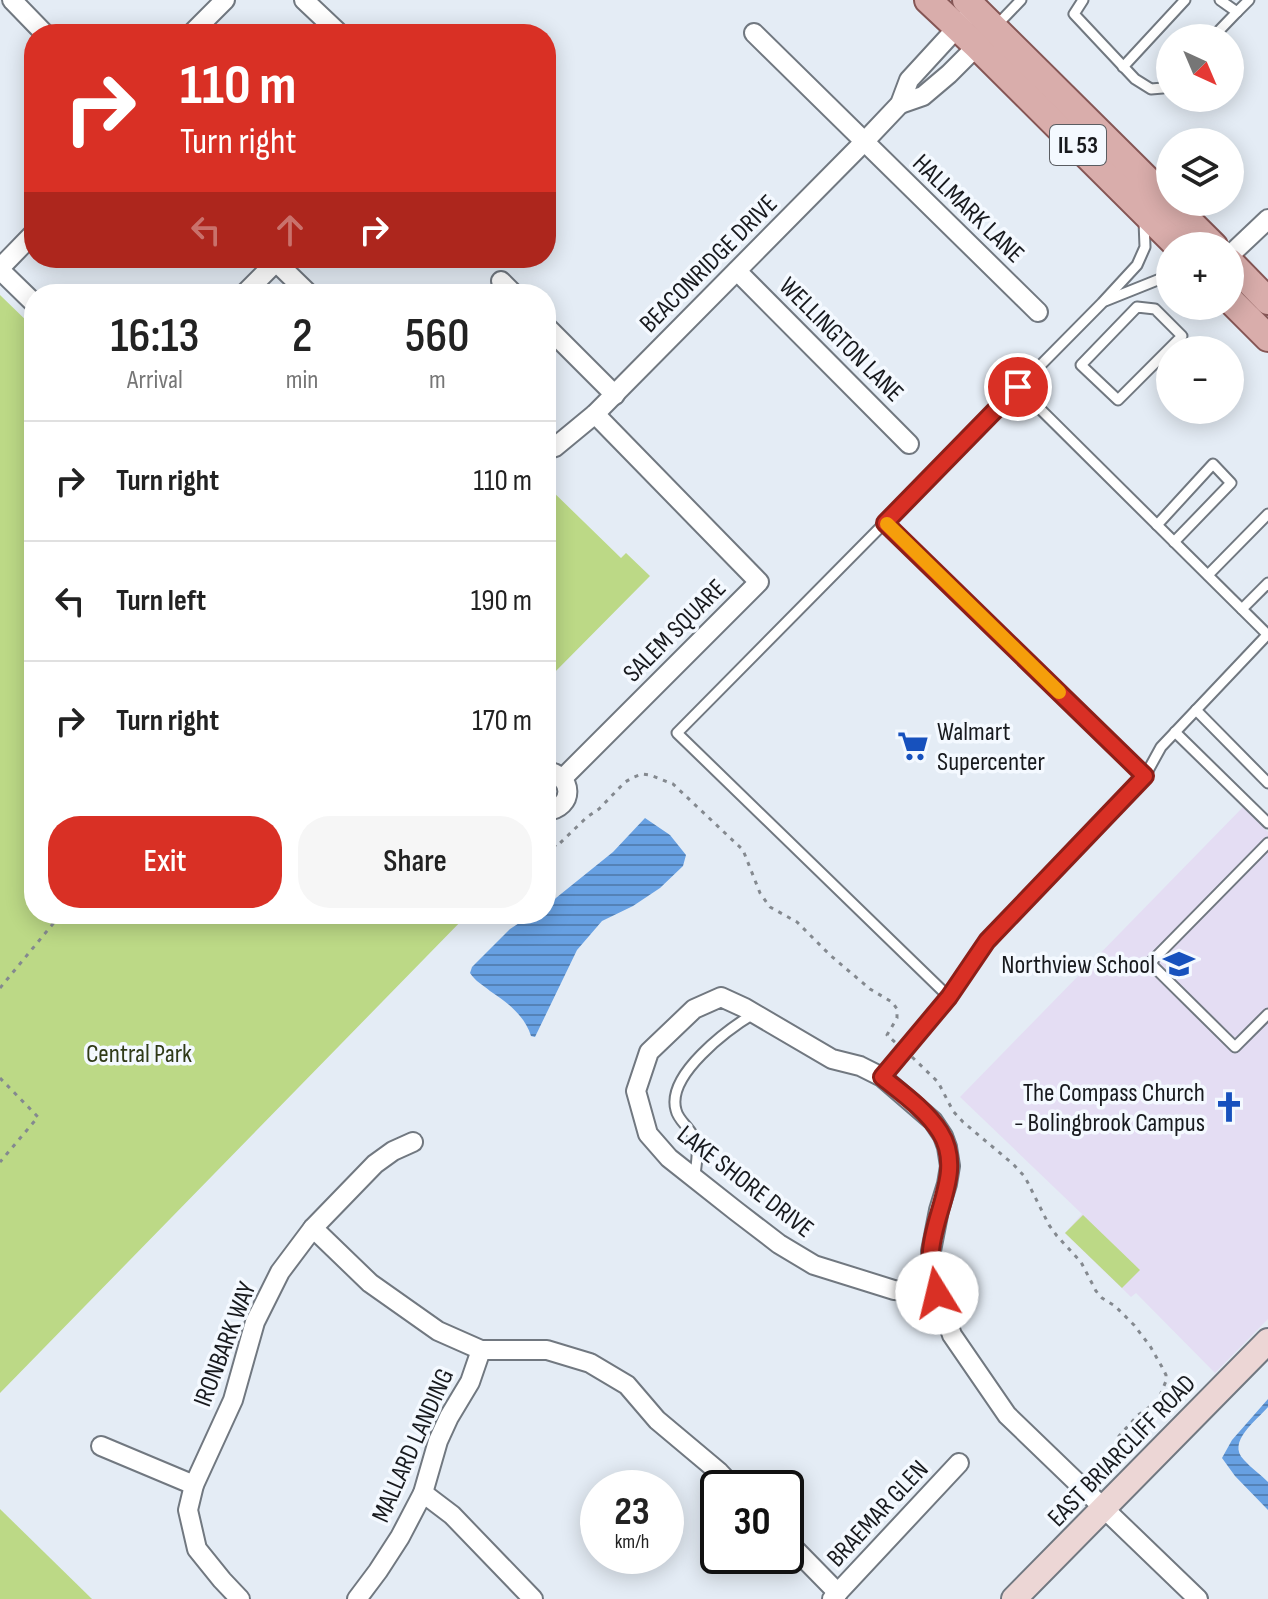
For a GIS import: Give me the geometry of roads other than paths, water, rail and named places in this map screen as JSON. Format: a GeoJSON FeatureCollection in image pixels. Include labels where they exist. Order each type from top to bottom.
{"type":"FeatureCollection","features":[{"type":"Feature","properties":{"kind":"main road","name":"IL 53"},"geometry":{"type":"LineString","coordinates":[[928,0],[971,9],[986,37],[1165,232]]}},
{"type":"Feature","properties":{"kind":"main road","name":"IL 53"},"geometry":{"type":"LineString","coordinates":[[986,37],[1199,232]]}},
{"type":"Feature","properties":{"kind":"main road"},"geometry":{"type":"LineString","coordinates":[[1244,276],[1268,301]]}},
{"type":"Feature","properties":{"kind":"main road"},"geometry":{"type":"LineString","coordinates":[[1244,314],[1268,338]]}},
{"type":"Feature","properties":{"kind":"street"},"geometry":{"type":"LineString","coordinates":[[12,0],[35,24]]}},
{"type":"Feature","properties":{"kind":"street"},"geometry":{"type":"LineString","coordinates":[[201,24],[225,0]]}},
{"type":"Feature","properties":{"kind":"street"},"geometry":{"type":"LineString","coordinates":[[304,0],[329,24]]}},
{"type":"Feature","properties":{"kind":"street","name":"BEACONRIDGE DRIVE"},"geometry":{"type":"LineString","coordinates":[[556,446],[615,395],[864,142],[900,104],[909,80],[971,9]]}},
{"type":"Feature","properties":{"kind":"street","name":"HALLMARK LANE"},"geometry":{"type":"LineString","coordinates":[[754,33],[1038,312]]}},
{"type":"Feature","properties":{"kind":"street","name":"BEACONRIDGE DRIVE"},"geometry":{"type":"LineString","coordinates":[[900,104],[923,96],[986,37]]}},
{"type":"Feature","properties":{"kind":"street"},"geometry":{"type":"LineString","coordinates":[[1244,242],[1268,219]]}},
{"type":"Feature","properties":{"kind":"street"},"geometry":{"type":"LineString","coordinates":[[24,244],[0,269],[24,293]]}},
{"type":"Feature","properties":{"kind":"street"},"geometry":{"type":"LineString","coordinates":[[256,284],[274,268]]}},
{"type":"Feature","properties":{"kind":"street"},"geometry":{"type":"LineString","coordinates":[[286,268],[300,284]]}},
{"type":"Feature","properties":{"kind":"street","name":"WELLINGTON LANE"},"geometry":{"type":"LineString","coordinates":[[737,271],[909,444]]}},
{"type":"Feature","properties":{"kind":"street"},"geometry":{"type":"LineString","coordinates":[[556,336],[615,395]]}},
{"type":"Feature","properties":{"kind":"street","name":"SALEM SQUARE"},"geometry":{"type":"LineString","coordinates":[[556,772],[759,582],[595,414]]}},
{"type":"Feature","properties":{"kind":"street","name":"SALEM SQUARE"},"geometry":{"type":"LineString","coordinates":[[556,776],[567,785],[564,802],[556,809]]}},
{"type":"Feature","properties":{"kind":"street","name":"LAKE SHORE DRIVE"},"geometry":{"type":"LineString","coordinates":[[937,1293],[894,1290],[814,1265],[779,1244],[669,1158],[648,1134],[636,1091],[649,1052],[694,1009],[721,997],[755,1013],[832,1059],[860,1066],[882,1077],[933,1121],[943,1136],[950,1157],[947,1184],[931,1251],[934,1282],[952,1335],[1007,1415],[1198,1599]]}},
{"type":"Feature","properties":{"kind":"street","name":"IRONBARK WAY"},"geometry":{"type":"LineString","coordinates":[[240,1599],[197,1549],[188,1510],[194,1485],[233,1400],[255,1322],[280,1272],[313,1228],[375,1164],[413,1142]]}},
{"type":"Feature","properties":{"kind":"street"},"geometry":{"type":"LineString","coordinates":[[313,1228],[370,1283],[438,1331],[481,1350],[547,1350],[590,1363],[627,1385],[657,1420],[717,1470]]}},
{"type":"Feature","properties":{"kind":"street","name":"EAST BRIARCLIFF ROAD"},"geometry":{"type":"LineString","coordinates":[[1014,1599],[1268,1341]]}},
{"type":"Feature","properties":{"kind":"street","name":"MALLARD LANDING"},"geometry":{"type":"LineString","coordinates":[[357,1599],[392,1548],[423,1493],[438,1441],[470,1382],[481,1350]]}},
{"type":"Feature","properties":{"kind":"street"},"geometry":{"type":"LineString","coordinates":[[101,1446],[194,1485]]}},
{"type":"Feature","properties":{"kind":"street","name":"BRAEMAR GLEN"},"geometry":{"type":"LineString","coordinates":[[835,1596],[959,1463]]}},
{"type":"Feature","properties":{"kind":"street"},"geometry":{"type":"LineString","coordinates":[[423,1493],[452,1515],[533,1599]]}},
{"type":"Feature","properties":{"kind":"street"},"geometry":{"type":"LineString","coordinates":[[804,1561],[835,1596]]}},
{"type":"Feature","properties":{"kind":"lane"},"geometry":{"type":"LineString","coordinates":[[986,37],[1021,0]]}},
{"type":"Feature","properties":{"kind":"lane"},"geometry":{"type":"LineString","coordinates":[[1083,0],[1074,14],[1135,79],[1151,89],[1156,89]]}},
{"type":"Feature","properties":{"kind":"lane"},"geometry":{"type":"LineString","coordinates":[[1123,67],[1185,0]]}},
{"type":"Feature","properties":{"kind":"lane"},"geometry":{"type":"LineString","coordinates":[[1220,0],[1237,12]]}},
{"type":"Feature","properties":{"kind":"lane"},"geometry":{"type":"LineString","coordinates":[[1225,24],[1249,0]]}},
{"type":"Feature","properties":{"kind":"lane"},"geometry":{"type":"LineString","coordinates":[[949,997],[677,733],[1137,265],[1145,247],[1143,209]]}},
{"type":"Feature","properties":{"kind":"lane"},"geometry":{"type":"LineString","coordinates":[[1102,303],[1156,280]]}},
{"type":"Feature","properties":{"kind":"lane"},"geometry":{"type":"LineString","coordinates":[[1129,291],[1137,307]]}},
{"type":"Feature","properties":{"kind":"lane"},"geometry":{"type":"LineString","coordinates":[[1137,307],[1155,309],[1182,336],[1118,400],[1081,365],[1137,307]]}},
{"type":"Feature","properties":{"kind":"lane"},"geometry":{"type":"LineString","coordinates":[[882,1077],[949,997],[987,941],[1145,776],[1161,747],[1268,634],[1018,387]]}},
{"type":"Feature","properties":{"kind":"lane"},"geometry":{"type":"LineString","coordinates":[[1157,525],[1213,464],[1231,483],[1174,542]]}},
{"type":"Feature","properties":{"kind":"lane"},"geometry":{"type":"LineString","coordinates":[[1208,575],[1268,514]]}},
{"type":"Feature","properties":{"kind":"lane"},"geometry":{"type":"LineString","coordinates":[[885,523],[1145,776]]}},
{"type":"Feature","properties":{"kind":"lane"},"geometry":{"type":"LineString","coordinates":[[1242,609],[1268,583]]}},
{"type":"Feature","properties":{"kind":"lane"},"geometry":{"type":"LineString","coordinates":[[1196,710],[1268,783]]}},
{"type":"Feature","properties":{"kind":"lane"},"geometry":{"type":"LineString","coordinates":[[1175,732],[1268,823]]}},
{"type":"Feature","properties":{"kind":"lane"},"geometry":{"type":"LineString","coordinates":[[1268,843],[1150,963],[1235,1047],[1268,1014]]}},
{"type":"Feature","properties":{"kind":"lane"},"geometry":{"type":"LineString","coordinates":[[695,1179],[698,1149],[694,1136],[676,1112],[675,1093],[686,1072],[706,1051],[733,1025],[755,1013]]}},
{"type":"Feature","properties":{"kind":"water"},"geometry":{"type":"Polygon","coordinates":[[[645,818],[670,835],[686,855],[683,866],[660,888],[602,921],[577,950],[535,1037],[531,1036],[515,1010],[472,976],[472,967],[518,924],[556,924],[556,898],[613,852],[645,818]]]}},
{"type":"Feature","properties":{"kind":"water"},"geometry":{"type":"Polygon","coordinates":[[[1268,1399],[1268,1407],[1241,1439],[1239,1453],[1268,1482],[1268,1510],[1222,1458],[1232,1440],[1268,1399]]]}},
{"type":"Feature","properties":{"kind":"place","name":"Walmart Supercenter"},"geometry":{"type":"Point","coordinates":[913,746]}},
{"type":"Feature","properties":{"kind":"place","name":"Northview School"},"geometry":{"type":"Point","coordinates":[1179,964]}},
{"type":"Feature","properties":{"kind":"place","name":"The Compass Church - Bolingbrook Campus"},"geometry":{"type":"Point","coordinates":[1229,1107]}},
{"type":"Feature","properties":{"kind":"park label","name":"Central Park"},"geometry":{"type":"Point","coordinates":[139,1053]}}]}
